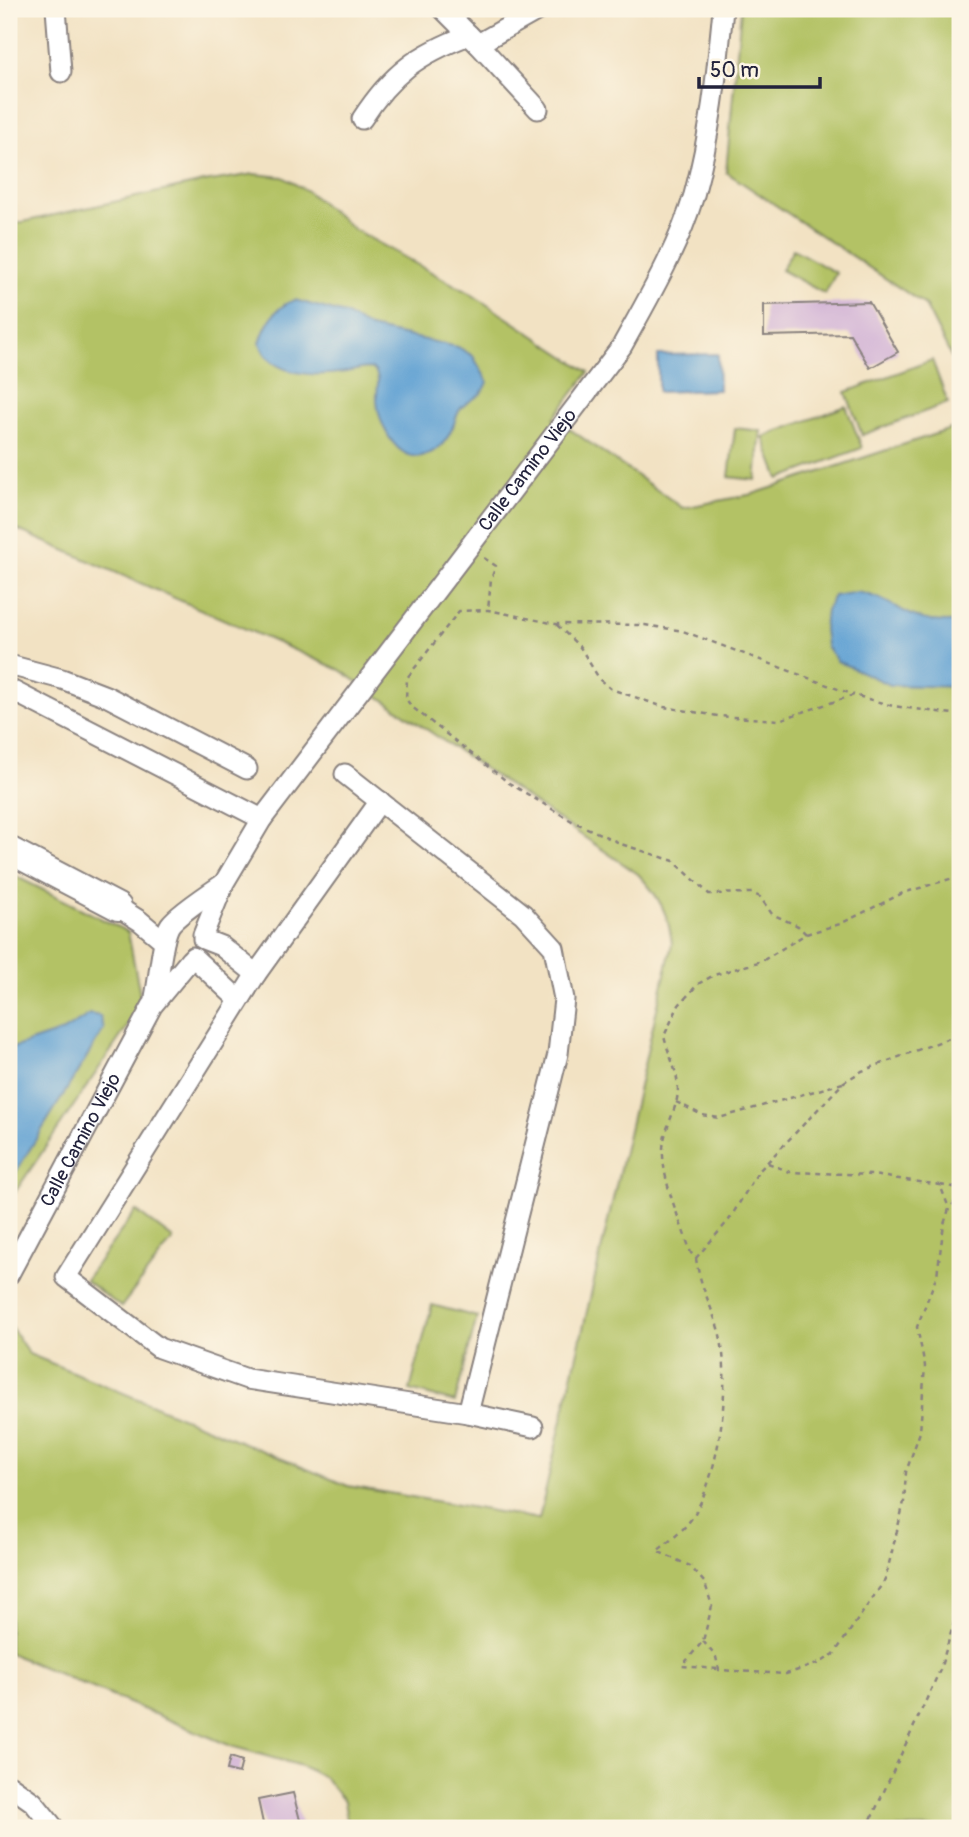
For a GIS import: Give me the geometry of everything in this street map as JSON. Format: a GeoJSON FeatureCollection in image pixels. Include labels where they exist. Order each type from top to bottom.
{"type":"FeatureCollection","features":[{"type":"Feature","properties":{"kind":"street"},"geometry":{"type":"LineString","coordinates":[[56,9],[61,72]]}},
{"type":"Feature","properties":{"kind":"street"},"geometry":{"type":"LineString","coordinates":[[443,9],[538,108]]}},
{"type":"Feature","properties":{"kind":"street"},"geometry":{"type":"LineString","coordinates":[[362,119],[382,88],[422,56],[474,40],[540,9]]}},
{"type":"Feature","properties":{"kind":"street","name":"Calle Camino Viejo"},"geometry":{"type":"LineString","coordinates":[[203,937],[224,883],[262,818],[622,346],[662,273],[693,195],[714,102],[723,9]]}},
{"type":"Feature","properties":{"kind":"street"},"geometry":{"type":"LineString","coordinates":[[9,665],[62,679],[106,696],[247,769]]}},
{"type":"Feature","properties":{"kind":"street"},"geometry":{"type":"LineString","coordinates":[[9,689],[262,818]]}},
{"type":"Feature","properties":{"kind":"street"},"geometry":{"type":"LineString","coordinates":[[345,774],[523,914],[554,948],[564,999],[558,1054],[468,1413]]}},
{"type":"Feature","properties":{"kind":"street"},"geometry":{"type":"LineString","coordinates":[[380,801],[256,974],[66,1277],[159,1348],[247,1379],[468,1413],[533,1427]]}},
{"type":"Feature","properties":{"kind":"street"},"geometry":{"type":"LineString","coordinates":[[9,850],[141,921],[164,946],[169,958],[180,962],[191,959],[203,937]]}},
{"type":"Feature","properties":{"kind":"street","name":"Calle Camino Viejo"},"geometry":{"type":"LineString","coordinates":[[174,920],[224,883]]}},
{"type":"Feature","properties":{"kind":"street"},"geometry":{"type":"LineString","coordinates":[[118,907],[174,920],[195,921],[203,937],[221,946],[256,974]]}},
{"type":"Feature","properties":{"kind":"street"},"geometry":{"type":"LineString","coordinates":[[164,946],[174,920]]}},
{"type":"Feature","properties":{"kind":"street","name":"Calle Camino Viejo"},"geometry":{"type":"LineString","coordinates":[[152,1006],[164,946]]}},
{"type":"Feature","properties":{"kind":"street"},"geometry":{"type":"LineString","coordinates":[[191,959],[239,1000]]}},
{"type":"Feature","properties":{"kind":"street","name":"Calle Camino Viejo"},"geometry":{"type":"LineString","coordinates":[[9,1274],[152,1006],[191,959]]}},
{"type":"Feature","properties":{"kind":"street"},"geometry":{"type":"LineString","coordinates":[[9,1785],[33,1802],[54,1828]]}},
{"type":"Feature","properties":{"kind":"path"},"geometry":{"type":"LineString","coordinates":[[469,548],[496,566],[491,579],[488,610]]}},
{"type":"Feature","properties":{"kind":"path"},"geometry":{"type":"LineString","coordinates":[[806,934],[798,926],[772,914],[760,897],[752,893],[709,894],[674,861],[624,845],[572,821],[509,783],[412,707],[406,699],[407,678],[459,611],[488,610],[556,624],[645,625],[683,631],[854,695],[893,706],[960,715]]}},
{"type":"Feature","properties":{"kind":"path"},"geometry":{"type":"LineString","coordinates":[[556,624],[580,647],[600,680],[611,689],[664,707],[718,716],[779,720],[854,695]]}},
{"type":"Feature","properties":{"kind":"path"},"geometry":{"type":"LineString","coordinates":[[960,876],[903,893],[839,924],[806,934],[762,961],[714,975],[698,984],[679,1005],[664,1036],[667,1049],[675,1061],[676,1102],[663,1139],[664,1169],[691,1253],[696,1258],[720,1336],[724,1363],[722,1401],[708,1486],[694,1515],[678,1534],[657,1551],[690,1566],[705,1583],[712,1606],[703,1641],[682,1666],[786,1674],[820,1662],[834,1654],[885,1580],[904,1502],[906,1472],[920,1432],[925,1366],[917,1327],[937,1275],[944,1224],[949,1209],[960,1196]]}},
{"type":"Feature","properties":{"kind":"path"},"geometry":{"type":"LineString","coordinates":[[676,1102],[702,1115],[719,1118],[844,1082],[862,1072],[960,1034]]}},
{"type":"Feature","properties":{"kind":"path"},"geometry":{"type":"LineString","coordinates":[[696,1258],[729,1220],[749,1185],[844,1082]]}},
{"type":"Feature","properties":{"kind":"path"},"geometry":{"type":"LineString","coordinates":[[768,1163],[789,1172],[872,1175],[960,1188]]}},
{"type":"Feature","properties":{"kind":"path"},"geometry":{"type":"LineString","coordinates":[[940,1185],[949,1209]]}},
{"type":"Feature","properties":{"kind":"path"},"geometry":{"type":"LineString","coordinates":[[867,1828],[940,1670],[960,1602]]}},
{"type":"Feature","properties":{"kind":"path"},"geometry":{"type":"LineString","coordinates":[[703,1641],[716,1657],[719,1670]]}},
{"type":"Feature","properties":{"kind":"path"},"geometry":{"type":"LineString","coordinates":[[388,1828],[389,1822]]}},
{"type":"Feature","properties":{"kind":"green space"},"geometry":{"type":"Polygon","coordinates":[[[741,9],[960,9],[960,374],[925,305],[726,172],[741,9]]]}},
{"type":"Feature","properties":{"kind":"green space"},"geometry":{"type":"Polygon","coordinates":[[[254,174],[283,177],[307,191],[355,230],[471,294],[589,372],[554,418],[683,508],[753,494],[960,426],[960,1828],[348,1828],[344,1801],[324,1777],[301,1766],[231,1746],[9,1653],[9,1324],[29,1354],[348,1486],[539,1519],[672,944],[662,906],[638,874],[340,670],[9,526],[9,225],[204,182],[254,174]]]}},
{"type":"Feature","properties":{"kind":"green space"},"geometry":{"type":"Polygon","coordinates":[[[793,249],[836,273],[825,294],[781,270],[793,249]]]}},
{"type":"Feature","properties":{"kind":"green space"},"geometry":{"type":"Polygon","coordinates":[[[932,360],[948,403],[862,435],[846,392],[932,360]]]}},
{"type":"Feature","properties":{"kind":"green space"},"geometry":{"type":"Polygon","coordinates":[[[846,406],[862,448],[779,479],[763,437],[846,406]]]}},
{"type":"Feature","properties":{"kind":"green space"},"geometry":{"type":"Polygon","coordinates":[[[735,428],[761,431],[756,480],[729,477],[735,428]]]}},
{"type":"Feature","properties":{"kind":"green space"},"geometry":{"type":"Polygon","coordinates":[[[9,873],[128,932],[142,1005],[9,1201],[9,873]]]}},
{"type":"Feature","properties":{"kind":"green space"},"geometry":{"type":"Polygon","coordinates":[[[136,1211],[173,1239],[121,1307],[85,1280],[136,1211]]]}},
{"type":"Feature","properties":{"kind":"green space"},"geometry":{"type":"Polygon","coordinates":[[[432,1305],[477,1317],[455,1402],[410,1390],[432,1305]]]}},
{"type":"Feature","properties":{"kind":"water"},"geometry":{"type":"Polygon","coordinates":[[[295,300],[345,314],[370,328],[458,347],[473,356],[488,382],[486,387],[460,409],[447,438],[437,449],[417,456],[403,452],[393,442],[382,422],[378,407],[377,376],[373,369],[309,374],[284,368],[265,354],[260,343],[268,323],[277,311],[295,300]]]}},
{"type":"Feature","properties":{"kind":"water"},"geometry":{"type":"Polygon","coordinates":[[[718,354],[719,390],[658,392],[658,355],[718,354]]]}},
{"type":"Feature","properties":{"kind":"water"},"geometry":{"type":"Polygon","coordinates":[[[857,592],[883,600],[916,617],[943,622],[960,621],[960,687],[890,685],[837,661],[826,646],[826,610],[834,596],[857,592]]]}},
{"type":"Feature","properties":{"kind":"water"},"geometry":{"type":"Polygon","coordinates":[[[90,1014],[100,1016],[104,1029],[9,1183],[9,1049],[63,1031],[90,1014]]]}},
{"type":"Feature","properties":{"kind":"building"},"geometry":{"type":"Polygon","coordinates":[[[869,302],[898,352],[870,368],[850,334],[764,336],[764,305],[869,302]]]}},
{"type":"Feature","properties":{"kind":"building"},"geometry":{"type":"Polygon","coordinates":[[[230,1757],[242,1761],[239,1773],[227,1770],[230,1757]]]}},
{"type":"Feature","properties":{"kind":"building"},"geometry":{"type":"Polygon","coordinates":[[[293,1793],[302,1828],[264,1828],[258,1800],[293,1793]]]}}]}
